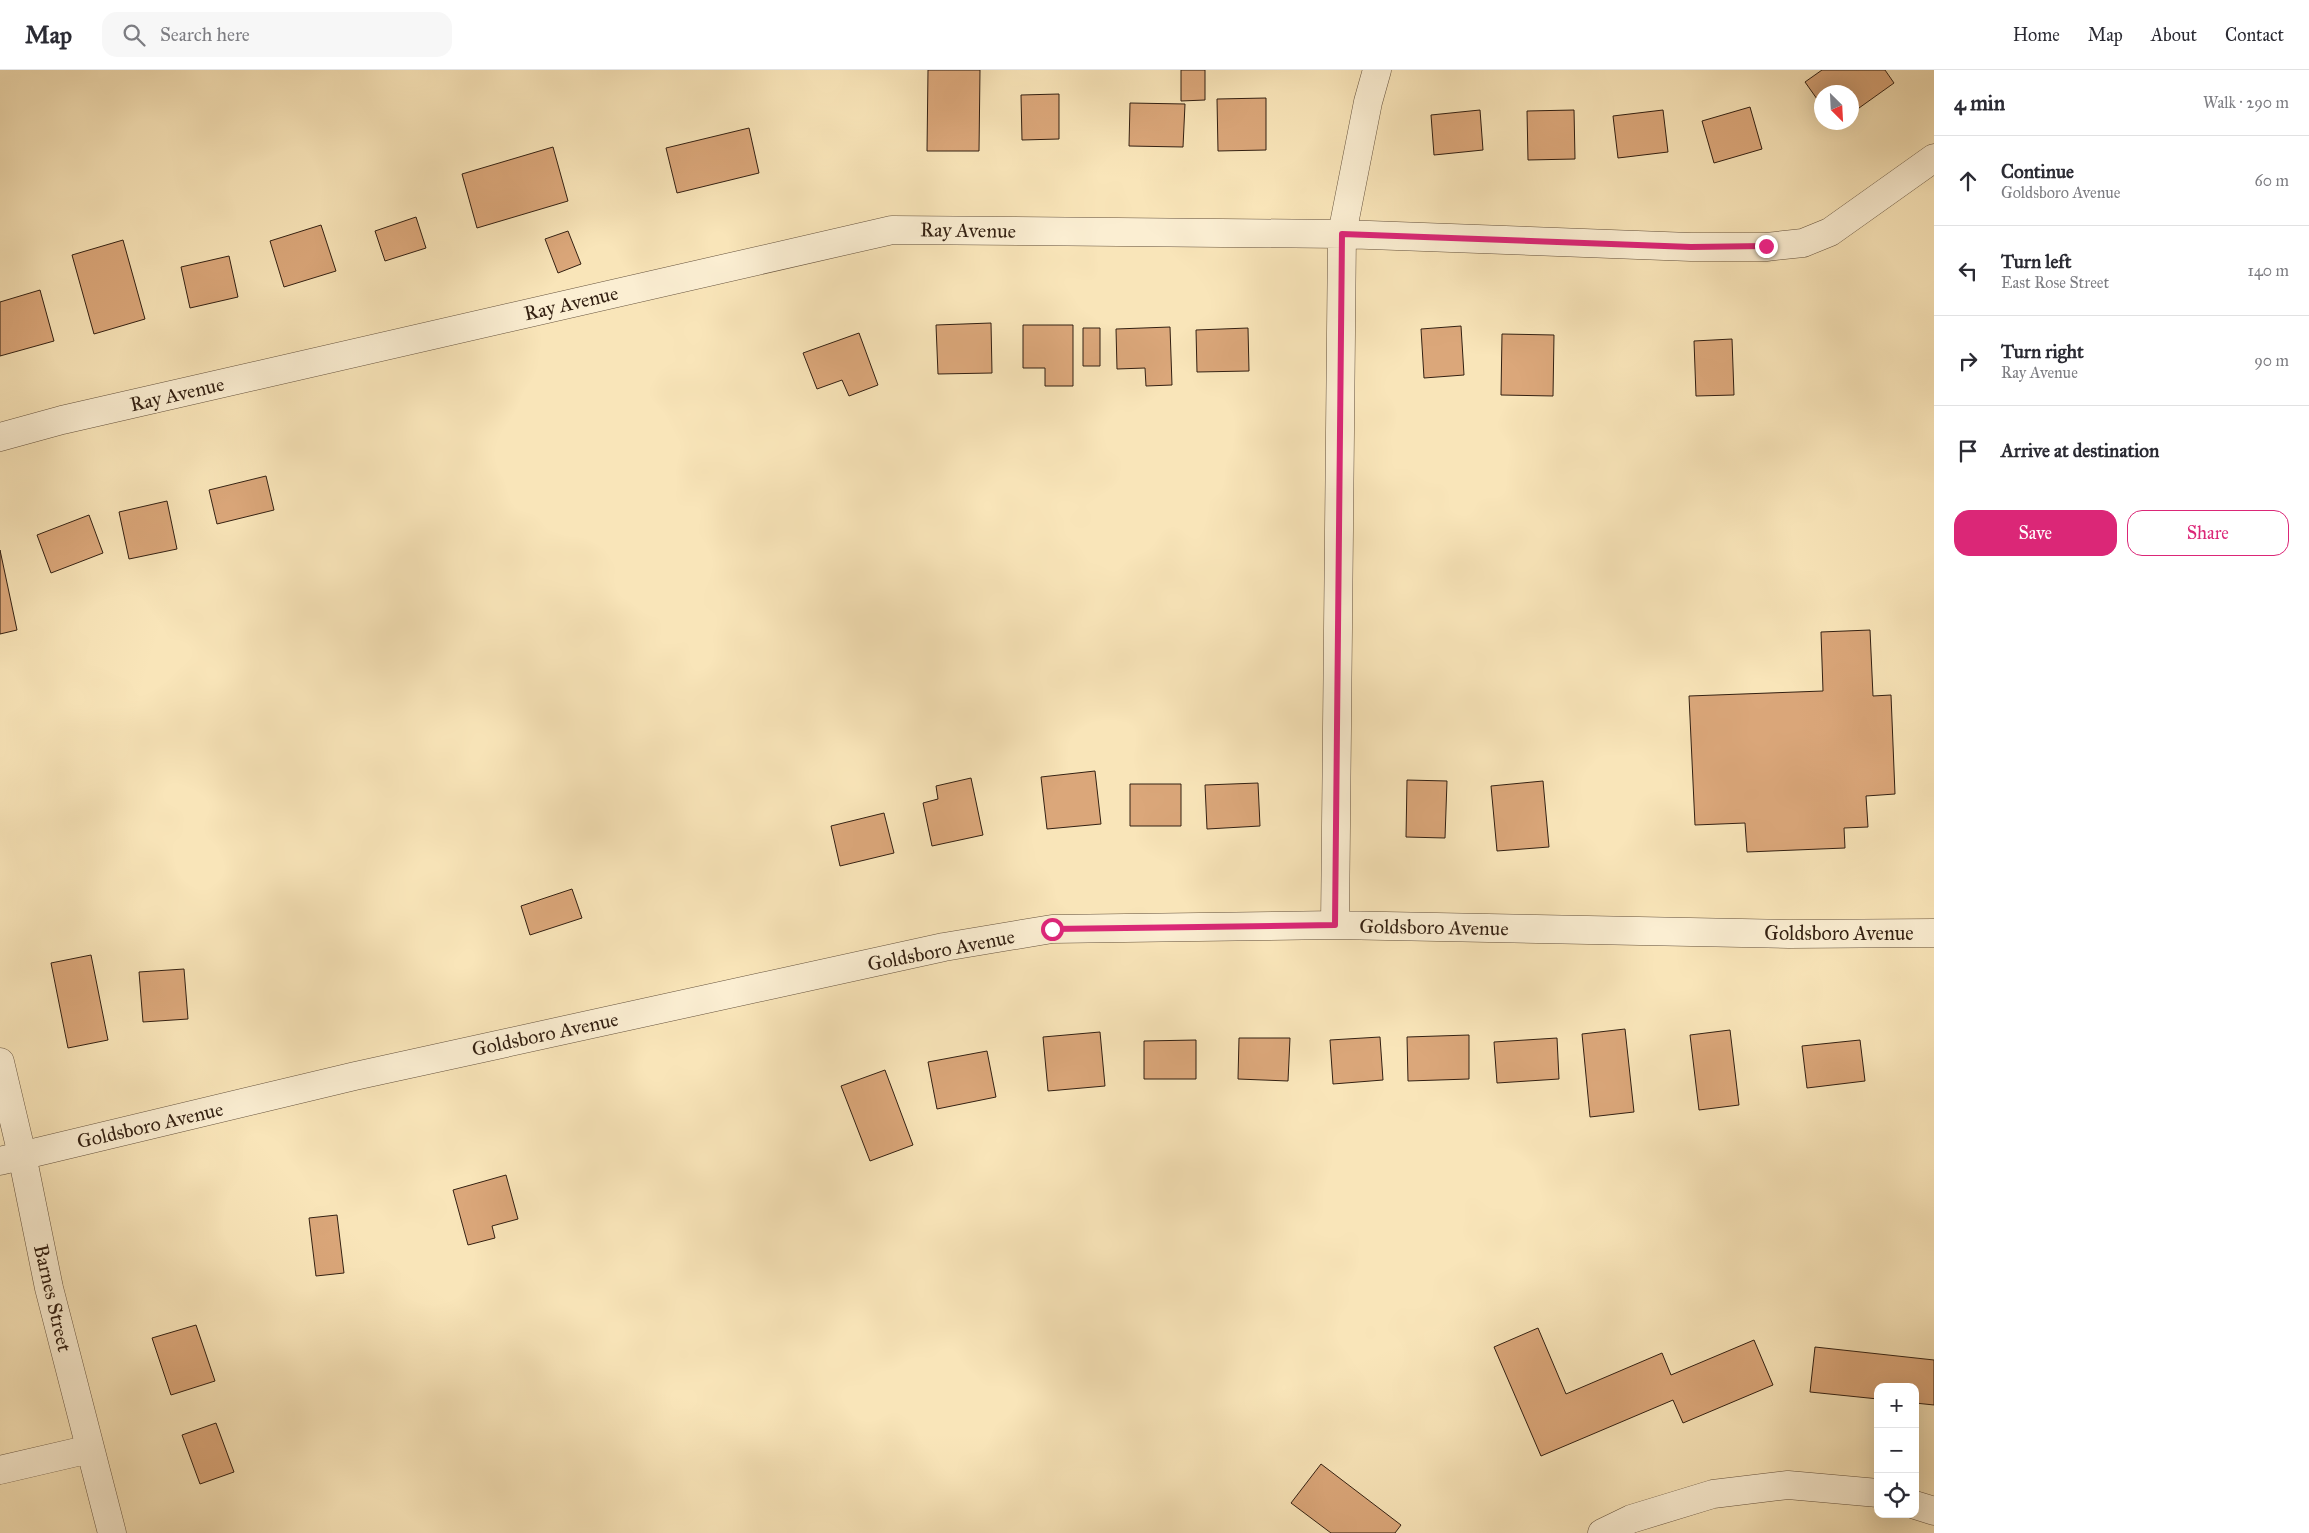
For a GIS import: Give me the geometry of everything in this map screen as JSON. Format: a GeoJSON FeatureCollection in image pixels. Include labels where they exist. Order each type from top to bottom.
{"type":"FeatureCollection","features":[{"type":"Feature","properties":{"kind":"street"},"geometry":{"type":"LineString","coordinates":[[1335,925],[1342,234],[1368,102],[1377,70]]}},
{"type":"Feature","properties":{"kind":"street","name":"Ray Avenue"},"geometry":{"type":"LineString","coordinates":[[0,437],[62,420],[892,230],[1342,234],[1691,247],[1766,246],[1802,242],[1830,232],[1934,158]]}},
{"type":"Feature","properties":{"kind":"street","name":"Goldsboro Avenue"},"geometry":{"type":"LineString","coordinates":[[11,1158],[355,1076],[944,947],[1052,929],[1335,925],[1789,934],[1934,933]]}},
{"type":"Feature","properties":{"kind":"street","name":"Barnes Street"},"geometry":{"type":"LineString","coordinates":[[0,1062],[11,1158],[49,1288],[112,1533]]}},
{"type":"Feature","properties":{"kind":"street"},"geometry":{"type":"LineString","coordinates":[[0,1470],[90,1449]]}},
{"type":"Feature","properties":{"kind":"street"},"geometry":{"type":"LineString","coordinates":[[1602,1533],[1631,1518],[1713,1494],[1788,1485],[1874,1494]]}},
{"type":"Feature","properties":{"kind":"street"},"geometry":{"type":"LineString","coordinates":[[1919,1506],[1934,1511]]}},
{"type":"Feature","properties":{"kind":"building"},"geometry":{"type":"Polygon","coordinates":[[[928,70],[980,70],[979,151],[927,151],[928,70]]]}},
{"type":"Feature","properties":{"kind":"building"},"geometry":{"type":"Polygon","coordinates":[[[1181,70],[1205,70],[1205,100],[1181,101],[1181,70]]]}},
{"type":"Feature","properties":{"kind":"building"},"geometry":{"type":"Polygon","coordinates":[[[1822,70],[1885,70],[1894,83],[1859,108],[1859,85],[1814,85],[1814,95],[1805,82],[1822,70]]]}},
{"type":"Feature","properties":{"kind":"building"},"geometry":{"type":"Polygon","coordinates":[[[1059,94],[1059,139],[1022,140],[1021,95],[1059,94]]]}},
{"type":"Feature","properties":{"kind":"building"},"geometry":{"type":"Polygon","coordinates":[[[1266,98],[1266,150],[1218,151],[1217,99],[1266,98]]]}},
{"type":"Feature","properties":{"kind":"building"},"geometry":{"type":"Polygon","coordinates":[[[1130,103],[1185,104],[1183,147],[1129,146],[1130,103]]]}},
{"type":"Feature","properties":{"kind":"building"},"geometry":{"type":"Polygon","coordinates":[[[1750,107],[1762,149],[1714,163],[1702,121],[1750,107]]]}},
{"type":"Feature","properties":{"kind":"building"},"geometry":{"type":"Polygon","coordinates":[[[1480,110],[1483,150],[1434,155],[1431,115],[1480,110]]]}},
{"type":"Feature","properties":{"kind":"building"},"geometry":{"type":"Polygon","coordinates":[[[1574,110],[1575,159],[1528,160],[1527,111],[1574,110]]]}},
{"type":"Feature","properties":{"kind":"building"},"geometry":{"type":"Polygon","coordinates":[[[1663,110],[1668,152],[1618,158],[1613,116],[1663,110]]]}},
{"type":"Feature","properties":{"kind":"building"},"geometry":{"type":"Polygon","coordinates":[[[749,128],[759,173],[677,193],[666,148],[749,128]]]}},
{"type":"Feature","properties":{"kind":"building"},"geometry":{"type":"Polygon","coordinates":[[[553,147],[568,201],[477,228],[462,174],[553,147]]]}},
{"type":"Feature","properties":{"kind":"building"},"geometry":{"type":"Polygon","coordinates":[[[416,217],[426,248],[385,261],[375,231],[416,217]]]}},
{"type":"Feature","properties":{"kind":"building"},"geometry":{"type":"Polygon","coordinates":[[[321,225],[336,271],[284,287],[270,241],[321,225]]]}},
{"type":"Feature","properties":{"kind":"building"},"geometry":{"type":"Polygon","coordinates":[[[568,231],[581,264],[558,273],[545,239],[568,231]]]}},
{"type":"Feature","properties":{"kind":"building"},"geometry":{"type":"Polygon","coordinates":[[[123,240],[145,319],[94,334],[72,255],[123,240]]]}},
{"type":"Feature","properties":{"kind":"building"},"geometry":{"type":"Polygon","coordinates":[[[229,256],[238,297],[190,308],[181,267],[229,256]]]}},
{"type":"Feature","properties":{"kind":"building"},"geometry":{"type":"Polygon","coordinates":[[[40,290],[54,341],[0,356],[0,302],[40,290]]]}},
{"type":"Feature","properties":{"kind":"building"},"geometry":{"type":"Polygon","coordinates":[[[991,323],[992,373],[938,374],[936,325],[991,323]]]}},
{"type":"Feature","properties":{"kind":"building"},"geometry":{"type":"Polygon","coordinates":[[[1023,325],[1073,325],[1073,386],[1045,386],[1045,368],[1023,368],[1023,325]]]}},
{"type":"Feature","properties":{"kind":"building"},"geometry":{"type":"Polygon","coordinates":[[[1461,326],[1464,375],[1424,378],[1421,329],[1461,326]]]}},
{"type":"Feature","properties":{"kind":"building"},"geometry":{"type":"Polygon","coordinates":[[[1170,327],[1172,385],[1146,386],[1145,368],[1117,369],[1116,329],[1170,327]]]}},
{"type":"Feature","properties":{"kind":"building"},"geometry":{"type":"Polygon","coordinates":[[[1083,328],[1100,328],[1100,366],[1083,366],[1083,328]]]}},
{"type":"Feature","properties":{"kind":"building"},"geometry":{"type":"Polygon","coordinates":[[[1248,328],[1249,371],[1197,372],[1196,330],[1248,328]]]}},
{"type":"Feature","properties":{"kind":"building"},"geometry":{"type":"Polygon","coordinates":[[[859,333],[878,385],[849,396],[842,380],[817,389],[803,353],[859,333]]]}},
{"type":"Feature","properties":{"kind":"building"},"geometry":{"type":"Polygon","coordinates":[[[1502,334],[1554,335],[1553,396],[1501,395],[1502,334]]]}},
{"type":"Feature","properties":{"kind":"building"},"geometry":{"type":"Polygon","coordinates":[[[1732,339],[1734,395],[1696,396],[1694,341],[1732,339]]]}},
{"type":"Feature","properties":{"kind":"building"},"geometry":{"type":"Polygon","coordinates":[[[266,476],[274,510],[217,524],[209,490],[266,476]]]}},
{"type":"Feature","properties":{"kind":"building"},"geometry":{"type":"Polygon","coordinates":[[[167,501],[177,549],[129,559],[119,512],[167,501]]]}},
{"type":"Feature","properties":{"kind":"building"},"geometry":{"type":"Polygon","coordinates":[[[89,515],[103,553],[51,573],[37,535],[89,515]]]}},
{"type":"Feature","properties":{"kind":"building"},"geometry":{"type":"Polygon","coordinates":[[[0,550],[17,630],[0,634],[0,550]]]}},
{"type":"Feature","properties":{"kind":"building"},"geometry":{"type":"Polygon","coordinates":[[[1870,630],[1873,696],[1891,695],[1895,794],[1866,796],[1868,827],[1844,828],[1845,848],[1747,852],[1745,823],[1695,825],[1689,696],[1823,691],[1821,632],[1870,630]]]}},
{"type":"Feature","properties":{"kind":"building"},"geometry":{"type":"Polygon","coordinates":[[[1095,771],[1101,824],[1047,829],[1041,777],[1095,771]]]}},
{"type":"Feature","properties":{"kind":"building"},"geometry":{"type":"Polygon","coordinates":[[[971,778],[983,835],[932,846],[923,803],[938,799],[936,786],[971,778]]]}},
{"type":"Feature","properties":{"kind":"building"},"geometry":{"type":"Polygon","coordinates":[[[1407,780],[1447,781],[1445,838],[1406,837],[1407,780]]]}},
{"type":"Feature","properties":{"kind":"building"},"geometry":{"type":"Polygon","coordinates":[[[1543,781],[1549,847],[1497,851],[1491,786],[1543,781]]]}},
{"type":"Feature","properties":{"kind":"building"},"geometry":{"type":"Polygon","coordinates":[[[1258,783],[1260,826],[1207,829],[1205,785],[1258,783]]]}},
{"type":"Feature","properties":{"kind":"building"},"geometry":{"type":"Polygon","coordinates":[[[1130,784],[1181,784],[1181,826],[1130,826],[1130,784]]]}},
{"type":"Feature","properties":{"kind":"building"},"geometry":{"type":"Polygon","coordinates":[[[884,813],[894,853],[840,866],[831,826],[884,813]]]}},
{"type":"Feature","properties":{"kind":"building"},"geometry":{"type":"Polygon","coordinates":[[[572,889],[582,918],[530,935],[521,906],[572,889]]]}},
{"type":"Feature","properties":{"kind":"building"},"geometry":{"type":"Polygon","coordinates":[[[91,955],[108,1040],[68,1048],[51,963],[91,955]]]}},
{"type":"Feature","properties":{"kind":"building"},"geometry":{"type":"Polygon","coordinates":[[[184,969],[188,1019],[143,1022],[139,972],[184,969]]]}},
{"type":"Feature","properties":{"kind":"building"},"geometry":{"type":"Polygon","coordinates":[[[1625,1029],[1634,1112],[1590,1117],[1582,1034],[1625,1029]]]}},
{"type":"Feature","properties":{"kind":"building"},"geometry":{"type":"Polygon","coordinates":[[[1730,1030],[1739,1105],[1699,1110],[1690,1035],[1730,1030]]]}},
{"type":"Feature","properties":{"kind":"building"},"geometry":{"type":"Polygon","coordinates":[[[1100,1032],[1105,1086],[1048,1091],[1043,1037],[1100,1032]]]}},
{"type":"Feature","properties":{"kind":"building"},"geometry":{"type":"Polygon","coordinates":[[[1469,1035],[1469,1079],[1408,1081],[1407,1037],[1469,1035]]]}},
{"type":"Feature","properties":{"kind":"building"},"geometry":{"type":"Polygon","coordinates":[[[1380,1037],[1383,1080],[1333,1084],[1330,1040],[1380,1037]]]}},
{"type":"Feature","properties":{"kind":"building"},"geometry":{"type":"Polygon","coordinates":[[[1239,1038],[1290,1038],[1288,1081],[1238,1079],[1239,1038]]]}},
{"type":"Feature","properties":{"kind":"building"},"geometry":{"type":"Polygon","coordinates":[[[1557,1038],[1559,1079],[1497,1083],[1494,1042],[1557,1038]]]}},
{"type":"Feature","properties":{"kind":"building"},"geometry":{"type":"Polygon","coordinates":[[[1196,1040],[1196,1079],[1144,1079],[1144,1041],[1196,1040]]]}},
{"type":"Feature","properties":{"kind":"building"},"geometry":{"type":"Polygon","coordinates":[[[1860,1040],[1865,1081],[1807,1088],[1802,1046],[1860,1040]]]}},
{"type":"Feature","properties":{"kind":"building"},"geometry":{"type":"Polygon","coordinates":[[[987,1051],[996,1097],[937,1109],[928,1062],[987,1051]]]}},
{"type":"Feature","properties":{"kind":"building"},"geometry":{"type":"Polygon","coordinates":[[[885,1070],[913,1145],[870,1161],[841,1086],[885,1070]]]}},
{"type":"Feature","properties":{"kind":"building"},"geometry":{"type":"Polygon","coordinates":[[[506,1175],[518,1219],[492,1226],[495,1238],[468,1245],[453,1190],[506,1175]]]}},
{"type":"Feature","properties":{"kind":"building"},"geometry":{"type":"Polygon","coordinates":[[[337,1215],[344,1273],[316,1276],[309,1218],[337,1215]]]}},
{"type":"Feature","properties":{"kind":"building"},"geometry":{"type":"Polygon","coordinates":[[[196,1325],[215,1381],[171,1395],[152,1338],[196,1325]]]}},
{"type":"Feature","properties":{"kind":"building"},"geometry":{"type":"Polygon","coordinates":[[[1538,1328],[1566,1394],[1662,1353],[1671,1375],[1754,1340],[1773,1385],[1683,1423],[1673,1400],[1541,1456],[1494,1347],[1538,1328]]]}},
{"type":"Feature","properties":{"kind":"building"},"geometry":{"type":"Polygon","coordinates":[[[1815,1347],[1934,1360],[1934,1405],[1919,1403],[1919,1383],[1874,1383],[1874,1399],[1810,1392],[1815,1347]]]}},
{"type":"Feature","properties":{"kind":"building"},"geometry":{"type":"Polygon","coordinates":[[[216,1423],[234,1472],[200,1484],[182,1435],[216,1423]]]}},
{"type":"Feature","properties":{"kind":"building"},"geometry":{"type":"Polygon","coordinates":[[[1321,1464],[1401,1525],[1395,1533],[1331,1533],[1291,1503],[1321,1464]]]}},
{"type":"Feature","properties":{"kind":"route"},"geometry":{"type":"LineString","coordinates":[[1052,929],[1335,925],[1342,234],[1691,247],[1766,246]]}}]}
